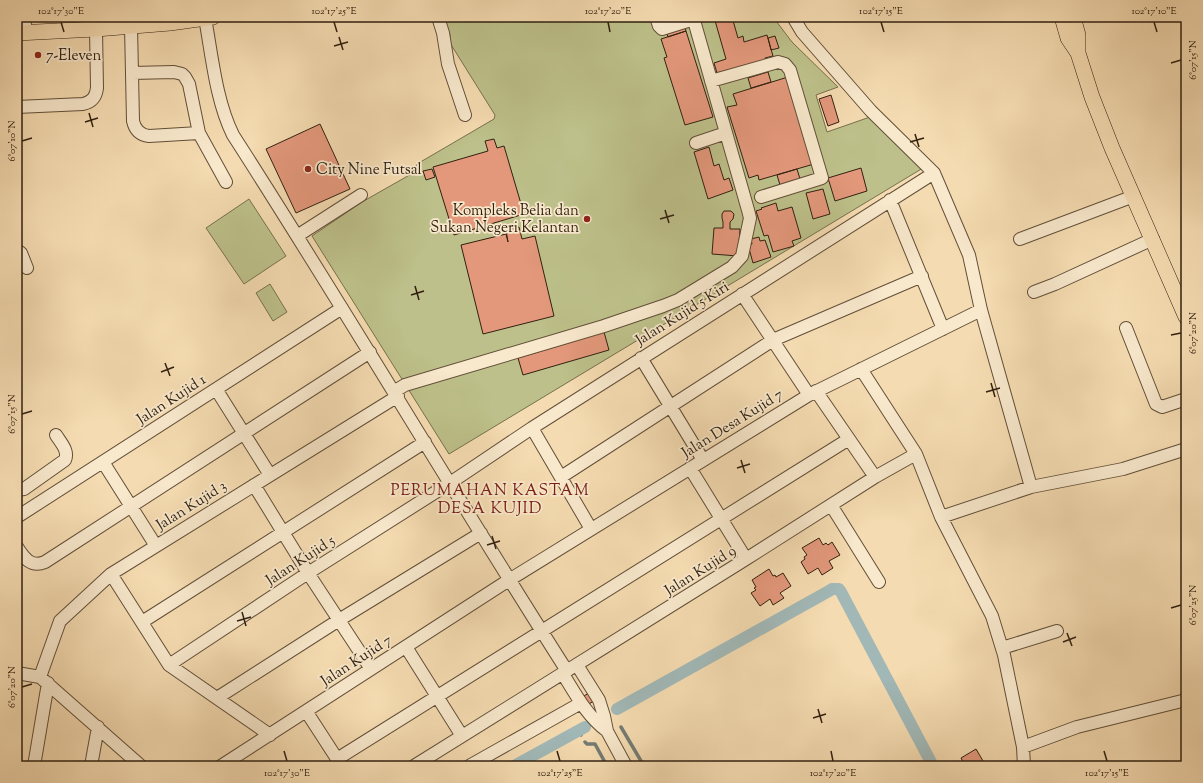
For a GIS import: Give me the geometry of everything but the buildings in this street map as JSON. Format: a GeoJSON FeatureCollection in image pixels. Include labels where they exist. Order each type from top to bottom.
{"type":"FeatureCollection","features":[{"type":"Feature","properties":{"kind":"main road"},"geometry":{"type":"LineString","coordinates":[[20,34],[131,26],[209,17]]}},
{"type":"Feature","properties":{"kind":"main road"},"geometry":{"type":"LineString","coordinates":[[1062,17],[1068,38],[1078,53],[1099,116],[1112,148],[1186,317]]}},
{"type":"Feature","properties":{"kind":"main road"},"geometry":{"type":"LineString","coordinates":[[1073,17],[1078,35],[1078,53]]}},
{"type":"Feature","properties":{"kind":"street"},"geometry":{"type":"LineString","coordinates":[[20,34],[24,17]]}},
{"type":"Feature","properties":{"kind":"street"},"geometry":{"type":"LineString","coordinates":[[209,17],[221,107],[233,135],[298,236],[509,580],[542,631],[569,670],[599,700],[607,731],[626,766]]}},
{"type":"Feature","properties":{"kind":"street"},"geometry":{"type":"LineString","coordinates":[[438,17],[443,33],[448,64],[465,115]]}},
{"type":"Feature","properties":{"kind":"street"},"geometry":{"type":"LineString","coordinates":[[656,17],[659,26],[662,29],[694,18]]}},
{"type":"Feature","properties":{"kind":"street"},"geometry":{"type":"LineString","coordinates":[[793,17],[802,32],[871,111],[934,173],[969,255],[981,310],[1031,487]]}},
{"type":"Feature","properties":{"kind":"street","name":"Jalan Kujid 3"},"geometry":{"type":"LineString","coordinates":[[34,766],[44,680],[60,621],[111,574],[270,475],[396,394],[405,385],[604,326],[663,306],[678,300],[732,267],[742,256],[750,218],[694,18]]}},
{"type":"Feature","properties":{"kind":"street"},"geometry":{"type":"LineString","coordinates":[[131,26],[134,126],[145,135],[200,133]]}},
{"type":"Feature","properties":{"kind":"street"},"geometry":{"type":"LineString","coordinates":[[17,107],[83,104],[92,100],[95,97],[97,88],[96,29]]}},
{"type":"Feature","properties":{"kind":"street"},"geometry":{"type":"LineString","coordinates":[[711,81],[778,62],[785,64],[790,70],[822,178],[761,197]]}},
{"type":"Feature","properties":{"kind":"street"},"geometry":{"type":"LineString","coordinates":[[132,73],[174,72],[182,74],[188,80],[200,133],[226,182]]}},
{"type":"Feature","properties":{"kind":"street"},"geometry":{"type":"LineString","coordinates":[[696,143],[726,133]]}},
{"type":"Feature","properties":{"kind":"street","name":"Jalan Kujid 5 Kiri"},"geometry":{"type":"LineString","coordinates":[[450,483],[641,358],[934,173]]}},
{"type":"Feature","properties":{"kind":"street"},"geometry":{"type":"LineString","coordinates":[[298,236],[361,195]]}},
{"type":"Feature","properties":{"kind":"street"},"geometry":{"type":"LineString","coordinates":[[1020,239],[1134,196]]}},
{"type":"Feature","properties":{"kind":"street"},"geometry":{"type":"LineString","coordinates":[[890,200],[943,329]]}},
{"type":"Feature","properties":{"kind":"street"},"geometry":{"type":"LineString","coordinates":[[1034,292],[1055,284],[1153,239]]}},
{"type":"Feature","properties":{"kind":"street"},"geometry":{"type":"LineString","coordinates":[[17,250],[21,253],[26,268]]}},
{"type":"Feature","properties":{"kind":"street"},"geometry":{"type":"LineString","coordinates":[[561,477],[773,340],[922,276]]}},
{"type":"Feature","properties":{"kind":"street"},"geometry":{"type":"LineString","coordinates":[[742,294],[773,340],[812,393],[849,439],[875,477]]}},
{"type":"Feature","properties":{"kind":"street","name":"Jalan Kujid 1"},"geometry":{"type":"LineString","coordinates":[[17,517],[342,308]]}},
{"type":"Feature","properties":{"kind":"street","name":"Jalan Desa Kujid 7"},"geometry":{"type":"LineString","coordinates":[[509,580],[812,393],[981,310]]}},
{"type":"Feature","properties":{"kind":"street"},"geometry":{"type":"LineString","coordinates":[[1126,328],[1156,404],[1162,407],[1186,399]]}},
{"type":"Feature","properties":{"kind":"street"},"geometry":{"type":"LineString","coordinates":[[17,547],[27,561],[41,564],[370,352]]}},
{"type":"Feature","properties":{"kind":"street"},"geometry":{"type":"LineString","coordinates":[[641,358],[703,460]]}},
{"type":"Feature","properties":{"kind":"street"},"geometry":{"type":"LineString","coordinates":[[861,369],[916,454],[941,517],[992,616],[1002,648],[1023,747],[1024,766]]}},
{"type":"Feature","properties":{"kind":"street"},"geometry":{"type":"LineString","coordinates":[[216,389],[270,475]]}},
{"type":"Feature","properties":{"kind":"street"},"geometry":{"type":"LineString","coordinates":[[532,428],[591,529]]}},
{"type":"Feature","properties":{"kind":"street"},"geometry":{"type":"LineString","coordinates":[[17,490],[24,489],[66,460],[66,451],[56,435]]}},
{"type":"Feature","properties":{"kind":"street"},"geometry":{"type":"LineString","coordinates":[[306,711],[339,763],[437,697],[849,439]]}},
{"type":"Feature","properties":{"kind":"street"},"geometry":{"type":"LineString","coordinates":[[142,622],[425,442]]}},
{"type":"Feature","properties":{"kind":"street"},"geometry":{"type":"LineString","coordinates":[[941,517],[1031,487],[1123,469],[1186,449]]}},
{"type":"Feature","properties":{"kind":"street","name":"Jalan Kujid 9"},"geometry":{"type":"LineString","coordinates":[[414,766],[875,477],[916,454]]}},
{"type":"Feature","properties":{"kind":"street"},"geometry":{"type":"LineString","coordinates":[[103,462],[156,546]]}},
{"type":"Feature","properties":{"kind":"street"},"geometry":{"type":"LineString","coordinates":[[690,468],[746,559]]}},
{"type":"Feature","properties":{"kind":"street","name":"Jalan Kujid 5"},"geometry":{"type":"LineString","coordinates":[[169,665],[308,573],[450,483]]}},
{"type":"Feature","properties":{"kind":"street"},"geometry":{"type":"LineString","coordinates":[[254,485],[308,573],[371,669]]}},
{"type":"Feature","properties":{"kind":"street"},"geometry":{"type":"LineString","coordinates":[[831,505],[879,582]]}},
{"type":"Feature","properties":{"kind":"street"},"geometry":{"type":"LineString","coordinates":[[217,698],[339,620],[480,533]]}},
{"type":"Feature","properties":{"kind":"street"},"geometry":{"type":"LineString","coordinates":[[111,574],[169,665],[270,735]]}},
{"type":"Feature","properties":{"kind":"street","name":"Jalan Kujid 7"},"geometry":{"type":"LineString","coordinates":[[221,766],[509,580]]}},
{"type":"Feature","properties":{"kind":"street"},"geometry":{"type":"LineString","coordinates":[[1002,648],[1057,631]]}},
{"type":"Feature","properties":{"kind":"street"},"geometry":{"type":"LineString","coordinates":[[406,647],[462,736]]}},
{"type":"Feature","properties":{"kind":"street"},"geometry":{"type":"LineString","coordinates":[[569,670],[581,703],[596,722],[607,731]]}},
{"type":"Feature","properties":{"kind":"street"},"geometry":{"type":"LineString","coordinates":[[17,673],[44,680],[141,766]]}},
{"type":"Feature","properties":{"kind":"street"},"geometry":{"type":"LineString","coordinates":[[1023,747],[1077,727],[1186,700]]}},
{"type":"Feature","properties":{"kind":"street"},"geometry":{"type":"LineString","coordinates":[[469,766],[581,703]]}},
{"type":"Feature","properties":{"kind":"street"},"geometry":{"type":"LineString","coordinates":[[91,766],[98,727]]}},
{"type":"Feature","properties":{"kind":"green space","name":"Kompleks Belia dan Sukan Negeri Kelantan"},"geometry":{"type":"Polygon","coordinates":[[[441,17],[773,17],[792,42],[838,87],[816,95],[827,132],[870,117],[923,168],[449,454],[312,236],[362,202],[413,173],[417,164],[494,119],[495,115],[450,43],[450,34],[441,17]]]}},
{"type":"Feature","properties":{"kind":"green space"},"geometry":{"type":"Polygon","coordinates":[[[249,199],[286,256],[244,284],[206,228],[249,199]]]}},
{"type":"Feature","properties":{"kind":"green space"},"geometry":{"type":"Polygon","coordinates":[[[270,284],[287,312],[273,321],[256,293],[270,284]]]}},
{"type":"Feature","properties":{"kind":"waterway"},"geometry":{"type":"LineString","coordinates":[[617,709],[832,589],[839,589],[933,766]]}},
{"type":"Feature","properties":{"kind":"waterway"},"geometry":{"type":"LineString","coordinates":[[514,766],[585,727]]}},
{"type":"Feature","properties":{"kind":"waterway"},"geometry":{"type":"LineString","coordinates":[[621,727],[644,766]]}},
{"type":"Feature","properties":{"kind":"waterway"},"geometry":{"type":"LineString","coordinates":[[578,731],[581,735]]}},
{"type":"Feature","properties":{"kind":"waterway"},"geometry":{"type":"LineString","coordinates":[[585,742],[587,744],[595,744],[607,766]]}},
{"type":"Feature","properties":{"kind":"place","name":"7-Eleven"},"geometry":{"type":"Point","coordinates":[38,55]}},
{"type":"Feature","properties":{"kind":"place","name":"City Nine Futsal"},"geometry":{"type":"Point","coordinates":[308,169]}},
{"type":"Feature","properties":{"kind":"place","name":"Kompleks Belia dan Sukan Negeri Kelantan"},"geometry":{"type":"Point","coordinates":[587,219]}},
{"type":"Feature","properties":{"kind":"district","name":"PERUMAHAN KASTAM DESA KUJID"},"geometry":{"type":"Point","coordinates":[490,498]}}]}
